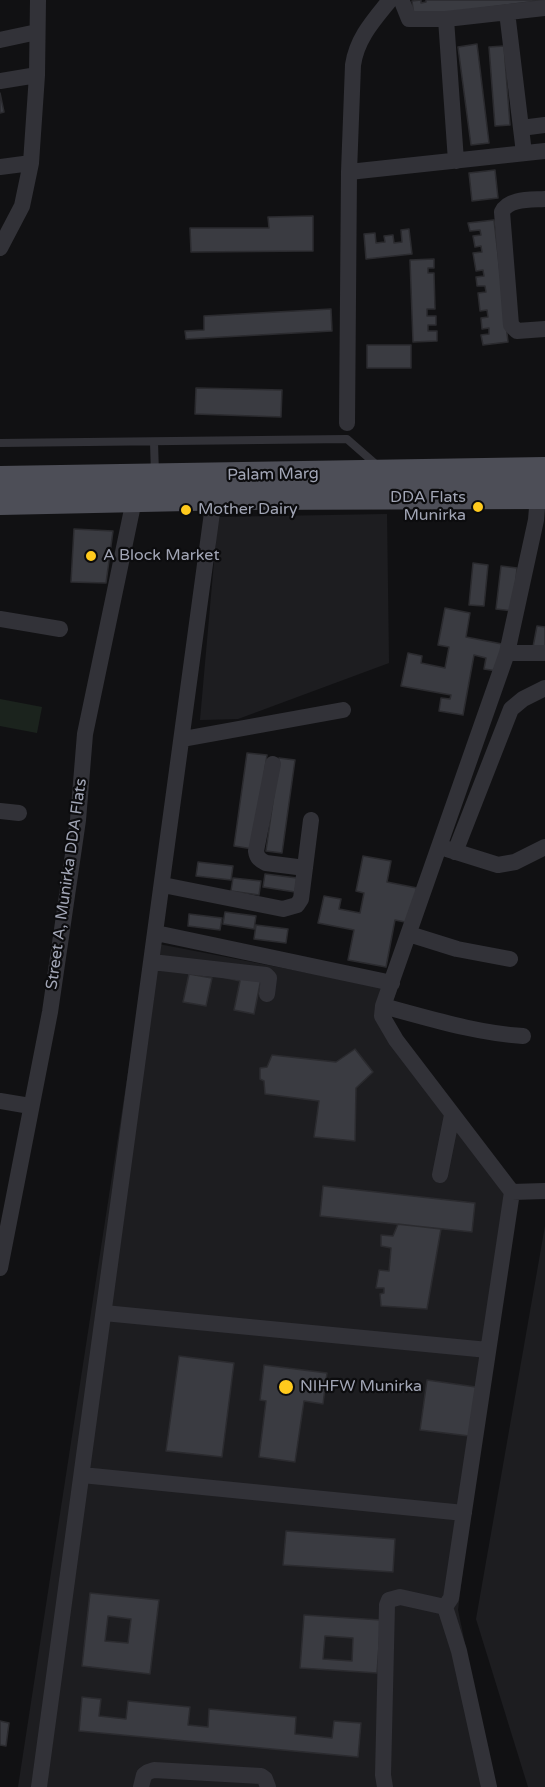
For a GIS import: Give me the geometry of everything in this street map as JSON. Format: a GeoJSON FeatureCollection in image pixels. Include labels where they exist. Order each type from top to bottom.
{"type":"FeatureCollection","features":[{"type":"Feature","properties":{"kind":"main road","name":"Palam Marg"},"geometry":{"type":"LineString","coordinates":[[0,479],[545,470]]}},
{"type":"Feature","properties":{"kind":"main road","name":"Palam Marg"},"geometry":{"type":"LineString","coordinates":[[0,502],[542,496]]}},
{"type":"Feature","properties":{"kind":"street"},"geometry":{"type":"LineString","coordinates":[[0,248],[22,206],[31,163],[37,75],[38,0]]}},
{"type":"Feature","properties":{"kind":"street"},"geometry":{"type":"LineString","coordinates":[[347,423],[349,172],[355,54],[364,33],[397,2],[409,19],[446,19],[545,8]]}},
{"type":"Feature","properties":{"kind":"street"},"geometry":{"type":"LineString","coordinates":[[507,12],[525,153]]}},
{"type":"Feature","properties":{"kind":"street"},"geometry":{"type":"LineString","coordinates":[[446,19],[456,160]]}},
{"type":"Feature","properties":{"kind":"street"},"geometry":{"type":"LineString","coordinates":[[0,40],[37,32]]}},
{"type":"Feature","properties":{"kind":"street"},"geometry":{"type":"LineString","coordinates":[[0,81],[37,75]]}},
{"type":"Feature","properties":{"kind":"street"},"geometry":{"type":"LineString","coordinates":[[521,128],[545,125]]}},
{"type":"Feature","properties":{"kind":"street"},"geometry":{"type":"LineString","coordinates":[[349,172],[545,151]]}},
{"type":"Feature","properties":{"kind":"street"},"geometry":{"type":"LineString","coordinates":[[0,167],[31,163]]}},
{"type":"Feature","properties":{"kind":"street"},"geometry":{"type":"LineString","coordinates":[[545,199],[511,202],[504,207],[502,212],[511,325],[517,331],[545,329]]}},
{"type":"Feature","properties":{"kind":"street"},"geometry":{"type":"LineString","coordinates":[[447,849],[507,653],[538,539],[536,520],[542,496]]}},
{"type":"Feature","properties":{"kind":"street"},"geometry":{"type":"LineString","coordinates":[[39,1787],[214,498]]}},
{"type":"Feature","properties":{"kind":"street","name":"Street A, Munirka DDA Flats"},"geometry":{"type":"LineString","coordinates":[[0,1268],[50,1012],[78,820],[85,734],[135,500]]}},
{"type":"Feature","properties":{"kind":"street"},"geometry":{"type":"LineString","coordinates":[[0,619],[60,629]]}},
{"type":"Feature","properties":{"kind":"street"},"geometry":{"type":"LineString","coordinates":[[507,653],[545,653]]}},
{"type":"Feature","properties":{"kind":"street"},"geometry":{"type":"LineString","coordinates":[[445,1607],[451,1598],[512,1192],[396,1040],[382,1016],[383,1006],[409,934],[511,709],[523,699],[545,688]]}},
{"type":"Feature","properties":{"kind":"street"},"geometry":{"type":"LineString","coordinates":[[183,739],[343,710]]}},
{"type":"Feature","properties":{"kind":"street"},"geometry":{"type":"LineString","coordinates":[[273,764],[256,851],[257,856],[266,862],[305,868]]}},
{"type":"Feature","properties":{"kind":"street"},"geometry":{"type":"LineString","coordinates":[[0,810],[19,813]]}},
{"type":"Feature","properties":{"kind":"street"},"geometry":{"type":"LineString","coordinates":[[163,885],[283,909],[297,905],[301,899],[311,820]]}},
{"type":"Feature","properties":{"kind":"street"},"geometry":{"type":"LineString","coordinates":[[447,849],[498,865],[506,865],[545,847]]}},
{"type":"Feature","properties":{"kind":"street"},"geometry":{"type":"LineString","coordinates":[[156,933],[392,983]]}},
{"type":"Feature","properties":{"kind":"street"},"geometry":{"type":"LineString","coordinates":[[409,934],[457,949],[510,959]]}},
{"type":"Feature","properties":{"kind":"street"},"geometry":{"type":"LineString","coordinates":[[152,962],[266,975],[269,978],[267,994]]}},
{"type":"Feature","properties":{"kind":"street"},"geometry":{"type":"LineString","coordinates":[[383,1006],[466,1028],[523,1036]]}},
{"type":"Feature","properties":{"kind":"street"},"geometry":{"type":"LineString","coordinates":[[0,1101],[30,1106]]}},
{"type":"Feature","properties":{"kind":"street"},"geometry":{"type":"LineString","coordinates":[[440,1175],[452,1115]]}},
{"type":"Feature","properties":{"kind":"street"},"geometry":{"type":"LineString","coordinates":[[512,1192],[545,1191]]}},
{"type":"Feature","properties":{"kind":"street"},"geometry":{"type":"LineString","coordinates":[[104,1313],[488,1350]]}},
{"type":"Feature","properties":{"kind":"street"},"geometry":{"type":"LineString","coordinates":[[82,1475],[464,1513]]}},
{"type":"Feature","properties":{"kind":"street"},"geometry":{"type":"LineString","coordinates":[[385,1787],[383,1775],[387,1605],[389,1600],[400,1597],[445,1607]]}},
{"type":"Feature","properties":{"kind":"street"},"geometry":{"type":"LineString","coordinates":[[445,1607],[459,1651],[489,1787]]}},
{"type":"Feature","properties":{"kind":"street"},"geometry":{"type":"LineString","coordinates":[[141,1787],[144,1775],[154,1770],[261,1776],[266,1779],[268,1787]]}},
{"type":"Feature","properties":{"kind":"lane"},"geometry":{"type":"LineString","coordinates":[[0,443],[347,439],[386,473]]}},
{"type":"Feature","properties":{"kind":"lane"},"geometry":{"type":"LineString","coordinates":[[154,442],[155,477]]}},
{"type":"Feature","properties":{"kind":"shaded area"},"geometry":{"type":"Polygon","coordinates":[[[387,514],[389,663],[238,719],[200,720],[218,517],[387,514]]]}},
{"type":"Feature","properties":{"kind":"shaded area"},"geometry":{"type":"Polygon","coordinates":[[[0,699],[42,707],[37,733],[0,726],[0,699]]]}},
{"type":"Feature","properties":{"kind":"shaded area"},"geometry":{"type":"Polygon","coordinates":[[[148,942],[397,990],[387,1017],[511,1182],[458,1610],[495,1787],[18,1787],[148,942]]]}},
{"type":"Feature","properties":{"kind":"shaded area"},"geometry":{"type":"Polygon","coordinates":[[[545,1226],[545,1787],[528,1787],[476,1619],[545,1226]]]}},
{"type":"Feature","properties":{"kind":"building"},"geometry":{"type":"Polygon","coordinates":[[[421,0],[421,3],[426,0],[545,0],[414,17],[412,1],[421,0]]]}},
{"type":"Feature","properties":{"kind":"building"},"geometry":{"type":"Polygon","coordinates":[[[477,44],[489,143],[471,145],[458,47],[477,44]]]}},
{"type":"Feature","properties":{"kind":"building"},"geometry":{"type":"Polygon","coordinates":[[[504,46],[510,125],[495,126],[489,47],[504,46]]]}},
{"type":"Feature","properties":{"kind":"building"},"geometry":{"type":"Polygon","coordinates":[[[0,93],[4,112],[0,113],[0,93]]]}},
{"type":"Feature","properties":{"kind":"building"},"geometry":{"type":"Polygon","coordinates":[[[495,170],[498,198],[472,201],[469,173],[495,170]]]}},
{"type":"Feature","properties":{"kind":"building"},"geometry":{"type":"Polygon","coordinates":[[[313,216],[313,251],[191,252],[190,228],[269,228],[268,217],[313,216]]]}},
{"type":"Feature","properties":{"kind":"building"},"geometry":{"type":"Polygon","coordinates":[[[494,220],[508,342],[483,345],[481,335],[489,334],[489,328],[482,329],[481,318],[488,317],[487,310],[480,311],[478,293],[486,292],[485,286],[477,286],[476,277],[484,276],[483,270],[476,271],[473,253],[482,252],[481,246],[475,247],[473,236],[481,235],[480,230],[470,231],[468,223],[494,220]]]}},
{"type":"Feature","properties":{"kind":"building"},"geometry":{"type":"Polygon","coordinates":[[[409,229],[412,254],[366,259],[364,234],[375,233],[376,243],[385,242],[384,236],[393,235],[394,243],[402,242],[401,230],[409,229]]]}},
{"type":"Feature","properties":{"kind":"building"},"geometry":{"type":"Polygon","coordinates":[[[434,259],[434,268],[428,268],[428,273],[434,273],[435,309],[427,309],[427,316],[436,316],[436,325],[428,325],[428,331],[437,331],[437,341],[413,342],[410,260],[434,259]]]}},
{"type":"Feature","properties":{"kind":"building"},"geometry":{"type":"Polygon","coordinates":[[[331,309],[332,331],[186,339],[185,331],[204,330],[204,316],[331,309]]]}},
{"type":"Feature","properties":{"kind":"building"},"geometry":{"type":"Polygon","coordinates":[[[367,345],[411,345],[411,368],[367,368],[367,345]]]}},
{"type":"Feature","properties":{"kind":"building"},"geometry":{"type":"Polygon","coordinates":[[[196,388],[282,390],[281,417],[195,414],[196,388]]]}},
{"type":"Feature","properties":{"kind":"building","name":"A Block Market"},"geometry":{"type":"Polygon","coordinates":[[[74,529],[113,531],[106,583],[71,582],[74,529]]]}},
{"type":"Feature","properties":{"kind":"building"},"geometry":{"type":"Polygon","coordinates":[[[473,563],[488,565],[484,606],[469,605],[473,563]]]}},
{"type":"Feature","properties":{"kind":"building"},"geometry":{"type":"Polygon","coordinates":[[[501,566],[517,568],[513,611],[496,609],[501,566]]]}},
{"type":"Feature","properties":{"kind":"building"},"geometry":{"type":"Polygon","coordinates":[[[445,608],[470,613],[466,637],[502,644],[497,671],[484,669],[486,658],[474,655],[463,715],[439,711],[441,698],[450,699],[451,695],[401,686],[408,653],[422,656],[421,663],[445,668],[449,647],[438,645],[445,608]]]}},
{"type":"Feature","properties":{"kind":"building"},"geometry":{"type":"Polygon","coordinates":[[[537,626],[545,627],[545,650],[533,647],[537,626]]]}},
{"type":"Feature","properties":{"kind":"building"},"geometry":{"type":"Polygon","coordinates":[[[247,753],[267,755],[253,849],[234,846],[247,753]]]}},
{"type":"Feature","properties":{"kind":"building"},"geometry":{"type":"Polygon","coordinates":[[[279,758],[295,760],[282,853],[266,851],[279,758]]]}},
{"type":"Feature","properties":{"kind":"building"},"geometry":{"type":"Polygon","coordinates":[[[363,856],[391,861],[387,882],[417,888],[410,923],[395,920],[386,967],[348,960],[354,930],[318,923],[324,896],[341,899],[339,909],[360,913],[364,893],[356,891],[363,856]]]}},
{"type":"Feature","properties":{"kind":"building"},"geometry":{"type":"Polygon","coordinates":[[[198,862],[233,866],[231,880],[196,876],[198,862]]]}},
{"type":"Feature","properties":{"kind":"building"},"geometry":{"type":"Polygon","coordinates":[[[265,874],[297,878],[295,892],[263,887],[265,874]]]}},
{"type":"Feature","properties":{"kind":"building"},"geometry":{"type":"Polygon","coordinates":[[[233,878],[261,881],[259,895],[231,891],[233,878]]]}},
{"type":"Feature","properties":{"kind":"building"},"geometry":{"type":"Polygon","coordinates":[[[225,912],[256,916],[254,929],[223,924],[225,912]]]}},
{"type":"Feature","properties":{"kind":"building"},"geometry":{"type":"Polygon","coordinates":[[[189,914],[222,918],[220,930],[188,926],[189,914]]]}},
{"type":"Feature","properties":{"kind":"building"},"geometry":{"type":"Polygon","coordinates":[[[256,925],[288,929],[286,943],[254,939],[256,925]]]}},
{"type":"Feature","properties":{"kind":"building"},"geometry":{"type":"Polygon","coordinates":[[[189,974],[212,978],[206,1006],[183,1002],[189,974]]]}},
{"type":"Feature","properties":{"kind":"building"},"geometry":{"type":"Polygon","coordinates":[[[222,977],[261,979],[254,1014],[234,1010],[240,981],[222,977]]]}},
{"type":"Feature","properties":{"kind":"building"},"geometry":{"type":"Polygon","coordinates":[[[355,1049],[373,1072],[356,1088],[355,1141],[314,1137],[319,1101],[265,1094],[264,1081],[260,1079],[260,1068],[267,1067],[272,1055],[336,1062],[355,1049]]]}},
{"type":"Feature","properties":{"kind":"building"},"geometry":{"type":"Polygon","coordinates":[[[323,1186],[475,1203],[472,1232],[320,1216],[323,1186]]]}},
{"type":"Feature","properties":{"kind":"building"},"geometry":{"type":"Polygon","coordinates":[[[398,1224],[441,1229],[427,1309],[381,1306],[380,1294],[384,1293],[384,1288],[376,1288],[379,1270],[389,1271],[391,1248],[381,1246],[381,1235],[393,1236],[398,1224]]]}},
{"type":"Feature","properties":{"kind":"building"},"geometry":{"type":"Polygon","coordinates":[[[179,1356],[234,1363],[222,1457],[166,1451],[179,1356]]]}},
{"type":"Feature","properties":{"kind":"building"},"geometry":{"type":"Polygon","coordinates":[[[264,1365],[327,1373],[323,1404],[304,1401],[295,1462],[259,1457],[266,1401],[260,1400],[264,1365]]]}},
{"type":"Feature","properties":{"kind":"building"},"geometry":{"type":"Polygon","coordinates":[[[427,1380],[476,1387],[469,1436],[420,1430],[427,1380]]]}},
{"type":"Feature","properties":{"kind":"building"},"geometry":{"type":"Polygon","coordinates":[[[286,1531],[395,1539],[393,1572],[283,1565],[286,1531]]]}},
{"type":"Feature","properties":{"kind":"building"},"geometry":{"type":"Polygon","coordinates":[[[90,1593],[159,1600],[150,1674],[82,1666],[90,1593]],[[108,1616],[105,1641],[128,1643],[131,1619],[108,1616]]]}},
{"type":"Feature","properties":{"kind":"building"},"geometry":{"type":"Polygon","coordinates":[[[304,1615],[381,1620],[377,1673],[300,1668],[304,1615]],[[325,1636],[323,1659],[352,1661],[353,1638],[325,1636]]]}},
{"type":"Feature","properties":{"kind":"building"},"geometry":{"type":"Polygon","coordinates":[[[82,1697],[101,1699],[99,1716],[126,1719],[128,1701],[190,1707],[188,1725],[208,1727],[209,1709],[296,1717],[295,1734],[332,1738],[334,1721],[361,1723],[358,1757],[79,1731],[82,1697]]]}},
{"type":"Feature","properties":{"kind":"building"},"geometry":{"type":"Polygon","coordinates":[[[0,1721],[9,1723],[6,1746],[0,1745],[0,1721]]]}},
{"type":"Feature","properties":{"kind":"place","name":"DDA Flats Munirka"},"geometry":{"type":"Point","coordinates":[478,507]}},
{"type":"Feature","properties":{"kind":"place","name":"Mother Dairy"},"geometry":{"type":"Point","coordinates":[186,510]}},
{"type":"Feature","properties":{"kind":"place","name":"A Block Market"},"geometry":{"type":"Point","coordinates":[91,556]}},
{"type":"Feature","properties":{"kind":"place","name":"NIHFW Munirka"},"geometry":{"type":"Point","coordinates":[286,1387]}}]}
